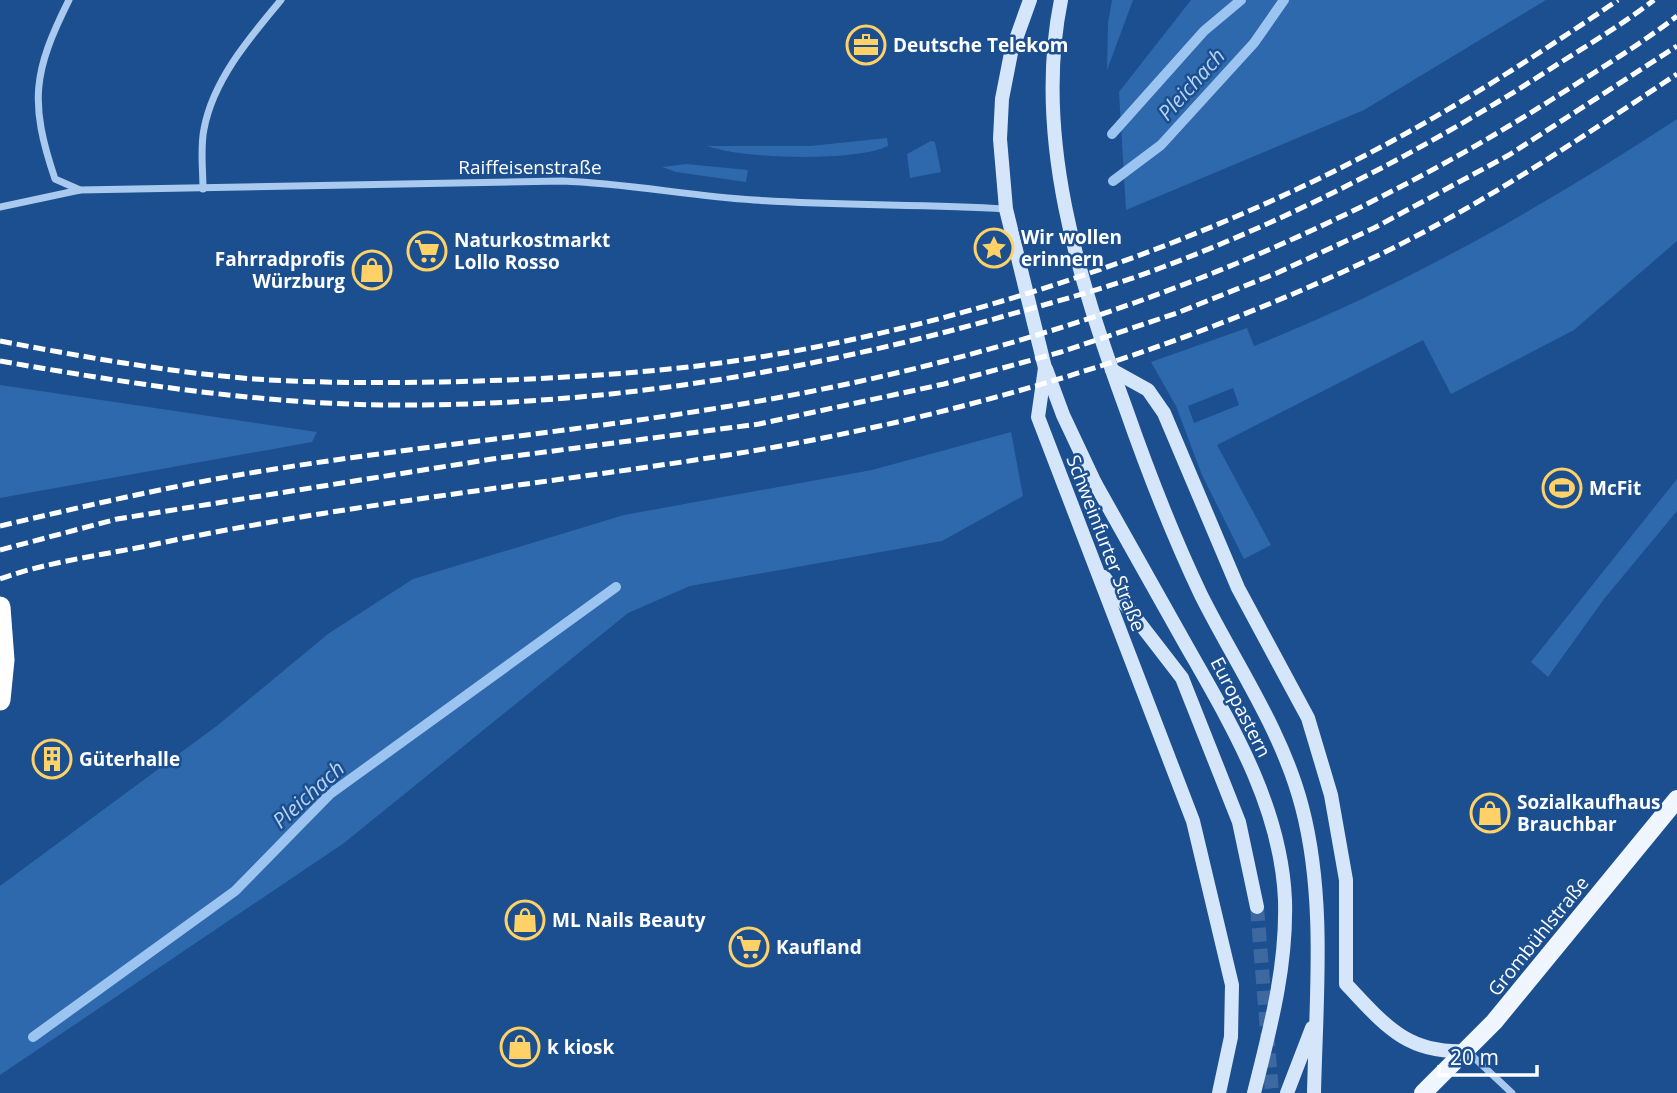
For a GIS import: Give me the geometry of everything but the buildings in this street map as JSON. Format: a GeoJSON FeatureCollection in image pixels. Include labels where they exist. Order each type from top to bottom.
{"type":"FeatureCollection","features":[{"type":"Feature","properties":{"kind":"highway"},"geometry":{"type":"LineString","coordinates":[[0,607],[5,660],[0,700]]}},
{"type":"Feature","properties":{"kind":"main road","name":"Schweinfurter Straße"},"geometry":{"type":"LineString","coordinates":[[1030,0],[1011,53],[1002,99],[1000,139],[1006,209],[1045,368],[1038,417],[1193,821],[1231,985],[1231,1037],[1219,1093]]}},
{"type":"Feature","properties":{"kind":"main road"},"geometry":{"type":"LineString","coordinates":[[1061,0],[1052,64],[1056,156],[1085,288],[1112,370],[1148,390],[1164,413],[1238,589],[1308,718],[1331,795],[1346,880],[1346,984],[1381,1023],[1409,1041],[1436,1050],[1467,1051]]}},
{"type":"Feature","properties":{"kind":"main road","name":"Europastern"},"geometry":{"type":"LineString","coordinates":[[1045,368],[1063,415],[1095,483],[1239,739],[1271,817],[1284,898],[1284,956],[1275,1010],[1254,1093]]}},
{"type":"Feature","properties":{"kind":"main road","name":"Europastern"},"geometry":{"type":"LineString","coordinates":[[1112,370],[1179,550],[1212,616],[1273,725],[1302,807],[1315,893],[1314,1093]]}},
{"type":"Feature","properties":{"kind":"main road","name":"Europastern"},"geometry":{"type":"LineString","coordinates":[[1094,564],[1182,678],[1239,822],[1257,907]]}},
{"type":"Feature","properties":{"kind":"main road","name":"Grombühlstraße"},"geometry":{"type":"LineString","coordinates":[[1423,1093],[1494,1022],[1677,799]]}},
{"type":"Feature","properties":{"kind":"main road","name":"Europastern"},"geometry":{"type":"LineString","coordinates":[[1287,1093],[1316,1017]]}},
{"type":"Feature","properties":{"kind":"street","name":"Raiffeisenstraße"},"geometry":{"type":"LineString","coordinates":[[69,0],[48,44],[36,93],[43,144],[55,179],[80,190],[203,189],[391,182],[562,181],[614,183],[680,194],[832,206],[1006,209]]}},
{"type":"Feature","properties":{"kind":"street"},"geometry":{"type":"LineString","coordinates":[[203,189],[204,130],[219,85],[257,28],[281,0]]}},
{"type":"Feature","properties":{"kind":"street"},"geometry":{"type":"LineString","coordinates":[[0,207],[80,190]]}},
{"type":"Feature","properties":{"kind":"street"},"geometry":{"type":"LineString","coordinates":[[1467,1051],[1512,1093]]}},
{"type":"Feature","properties":{"kind":"shaded area"},"geometry":{"type":"Polygon","coordinates":[[[1112,0],[1133,0],[1107,70],[1108,23],[1112,0]]]}},
{"type":"Feature","properties":{"kind":"shaded area"},"geometry":{"type":"Polygon","coordinates":[[[1191,0],[1546,0],[1364,110],[1126,210],[1119,92],[1191,0]]]}},
{"type":"Feature","properties":{"kind":"shaded area"},"geometry":{"type":"Polygon","coordinates":[[[1677,119],[1677,241],[1574,330],[1451,394],[1423,340],[1217,445],[1271,545],[1244,559],[1202,475],[1176,406],[1151,362],[1247,328],[1254,346],[1310,323],[1472,243],[1627,152],[1677,119]],[[1233,388],[1188,406],[1194,423],[1239,405],[1233,388]]]}},
{"type":"Feature","properties":{"kind":"shaded area"},"geometry":{"type":"Polygon","coordinates":[[[887,138],[888,146],[851,155],[771,156],[707,146],[810,146],[887,138]]]}},
{"type":"Feature","properties":{"kind":"shaded area"},"geometry":{"type":"Polygon","coordinates":[[[931,141],[935,142],[941,172],[910,178],[907,154],[931,141]]]}},
{"type":"Feature","properties":{"kind":"shaded area"},"geometry":{"type":"Polygon","coordinates":[[[686,164],[748,170],[746,182],[676,172],[662,167],[686,164]]]}},
{"type":"Feature","properties":{"kind":"shaded area"},"geometry":{"type":"Polygon","coordinates":[[[0,385],[317,432],[312,442],[0,498],[0,385]]]}},
{"type":"Feature","properties":{"kind":"shaded area"},"geometry":{"type":"Polygon","coordinates":[[[1011,432],[1023,496],[942,541],[690,586],[628,613],[344,843],[0,1075],[0,886],[218,725],[328,634],[413,579],[624,515],[872,470],[1011,432]]]}},
{"type":"Feature","properties":{"kind":"shaded area"},"geometry":{"type":"Polygon","coordinates":[[[1677,479],[1677,511],[1604,599],[1548,677],[1531,662],[1677,479]]]}},
{"type":"Feature","properties":{"kind":"waterway","name":"Pleichach"},"geometry":{"type":"LineString","coordinates":[[1112,134],[1204,31],[1241,0]]}},
{"type":"Feature","properties":{"kind":"waterway","name":"Pleichach"},"geometry":{"type":"LineString","coordinates":[[1113,181],[1161,145],[1254,43],[1284,0]]}},
{"type":"Feature","properties":{"kind":"waterway","name":"Pleichach"},"geometry":{"type":"LineString","coordinates":[[33,1037],[235,891],[330,794],[616,587]]}},
{"type":"Feature","properties":{"kind":"tunnel"},"geometry":{"type":"LineString","coordinates":[[1257,907],[1272,1093]]}},
{"type":"Feature","properties":{"kind":"railway"},"geometry":{"type":"LineString","coordinates":[[0,341],[126,363],[222,376],[395,383],[535,379],[689,367],[778,354],[869,336],[1052,286],[1229,220],[1313,181],[1423,124],[1508,73],[1618,0]]}},
{"type":"Feature","properties":{"kind":"railway"},"geometry":{"type":"LineString","coordinates":[[0,361],[238,396],[382,405],[460,404],[612,394],[688,384],[837,358],[987,321],[1098,289],[1163,267],[1261,227],[1359,180],[1454,128],[1600,38],[1654,0]]}},
{"type":"Feature","properties":{"kind":"railway"},"geometry":{"type":"LineString","coordinates":[[0,526],[244,474],[635,421],[765,400],[972,354],[1073,324],[1173,289],[1271,249],[1367,204],[1460,155],[1551,100],[1677,16]]}},
{"type":"Feature","properties":{"kind":"railway"},"geometry":{"type":"LineString","coordinates":[[0,550],[117,519],[492,459],[759,424],[944,384],[1061,352],[1177,313],[1277,273],[1374,228],[1509,155],[1677,46]]}},
{"type":"Feature","properties":{"kind":"railway"},"geometry":{"type":"LineString","coordinates":[[0,579],[57,563],[298,517],[656,466],[812,440],[979,402],[1062,378],[1224,322],[1381,254],[1495,192],[1677,74]]}},
{"type":"Feature","properties":{"kind":"place","name":"Deutsche Telekom"},"geometry":{"type":"Point","coordinates":[866,45]}},
{"type":"Feature","properties":{"kind":"place","name":"Wir wollen erinnern"},"geometry":{"type":"Point","coordinates":[994,248]}},
{"type":"Feature","properties":{"kind":"place","name":"Naturkostmarkt Lollo Rosso"},"geometry":{"type":"Point","coordinates":[427,251]}},
{"type":"Feature","properties":{"kind":"place","name":"Fahrradprofis Würzburg"},"geometry":{"type":"Point","coordinates":[372,270]}},
{"type":"Feature","properties":{"kind":"place","name":"McFit"},"geometry":{"type":"Point","coordinates":[1562,488]}},
{"type":"Feature","properties":{"kind":"place","name":"Güterhalle"},"geometry":{"type":"Point","coordinates":[52,759]}},
{"type":"Feature","properties":{"kind":"place","name":"Sozialkaufhaus Brauchbar"},"geometry":{"type":"Point","coordinates":[1490,813]}},
{"type":"Feature","properties":{"kind":"place","name":"ML Nails Beauty"},"geometry":{"type":"Point","coordinates":[525,920]}},
{"type":"Feature","properties":{"kind":"place","name":"Kaufland"},"geometry":{"type":"Point","coordinates":[749,947]}},
{"type":"Feature","properties":{"kind":"place","name":"k kiosk"},"geometry":{"type":"Point","coordinates":[520,1047]}}]}
